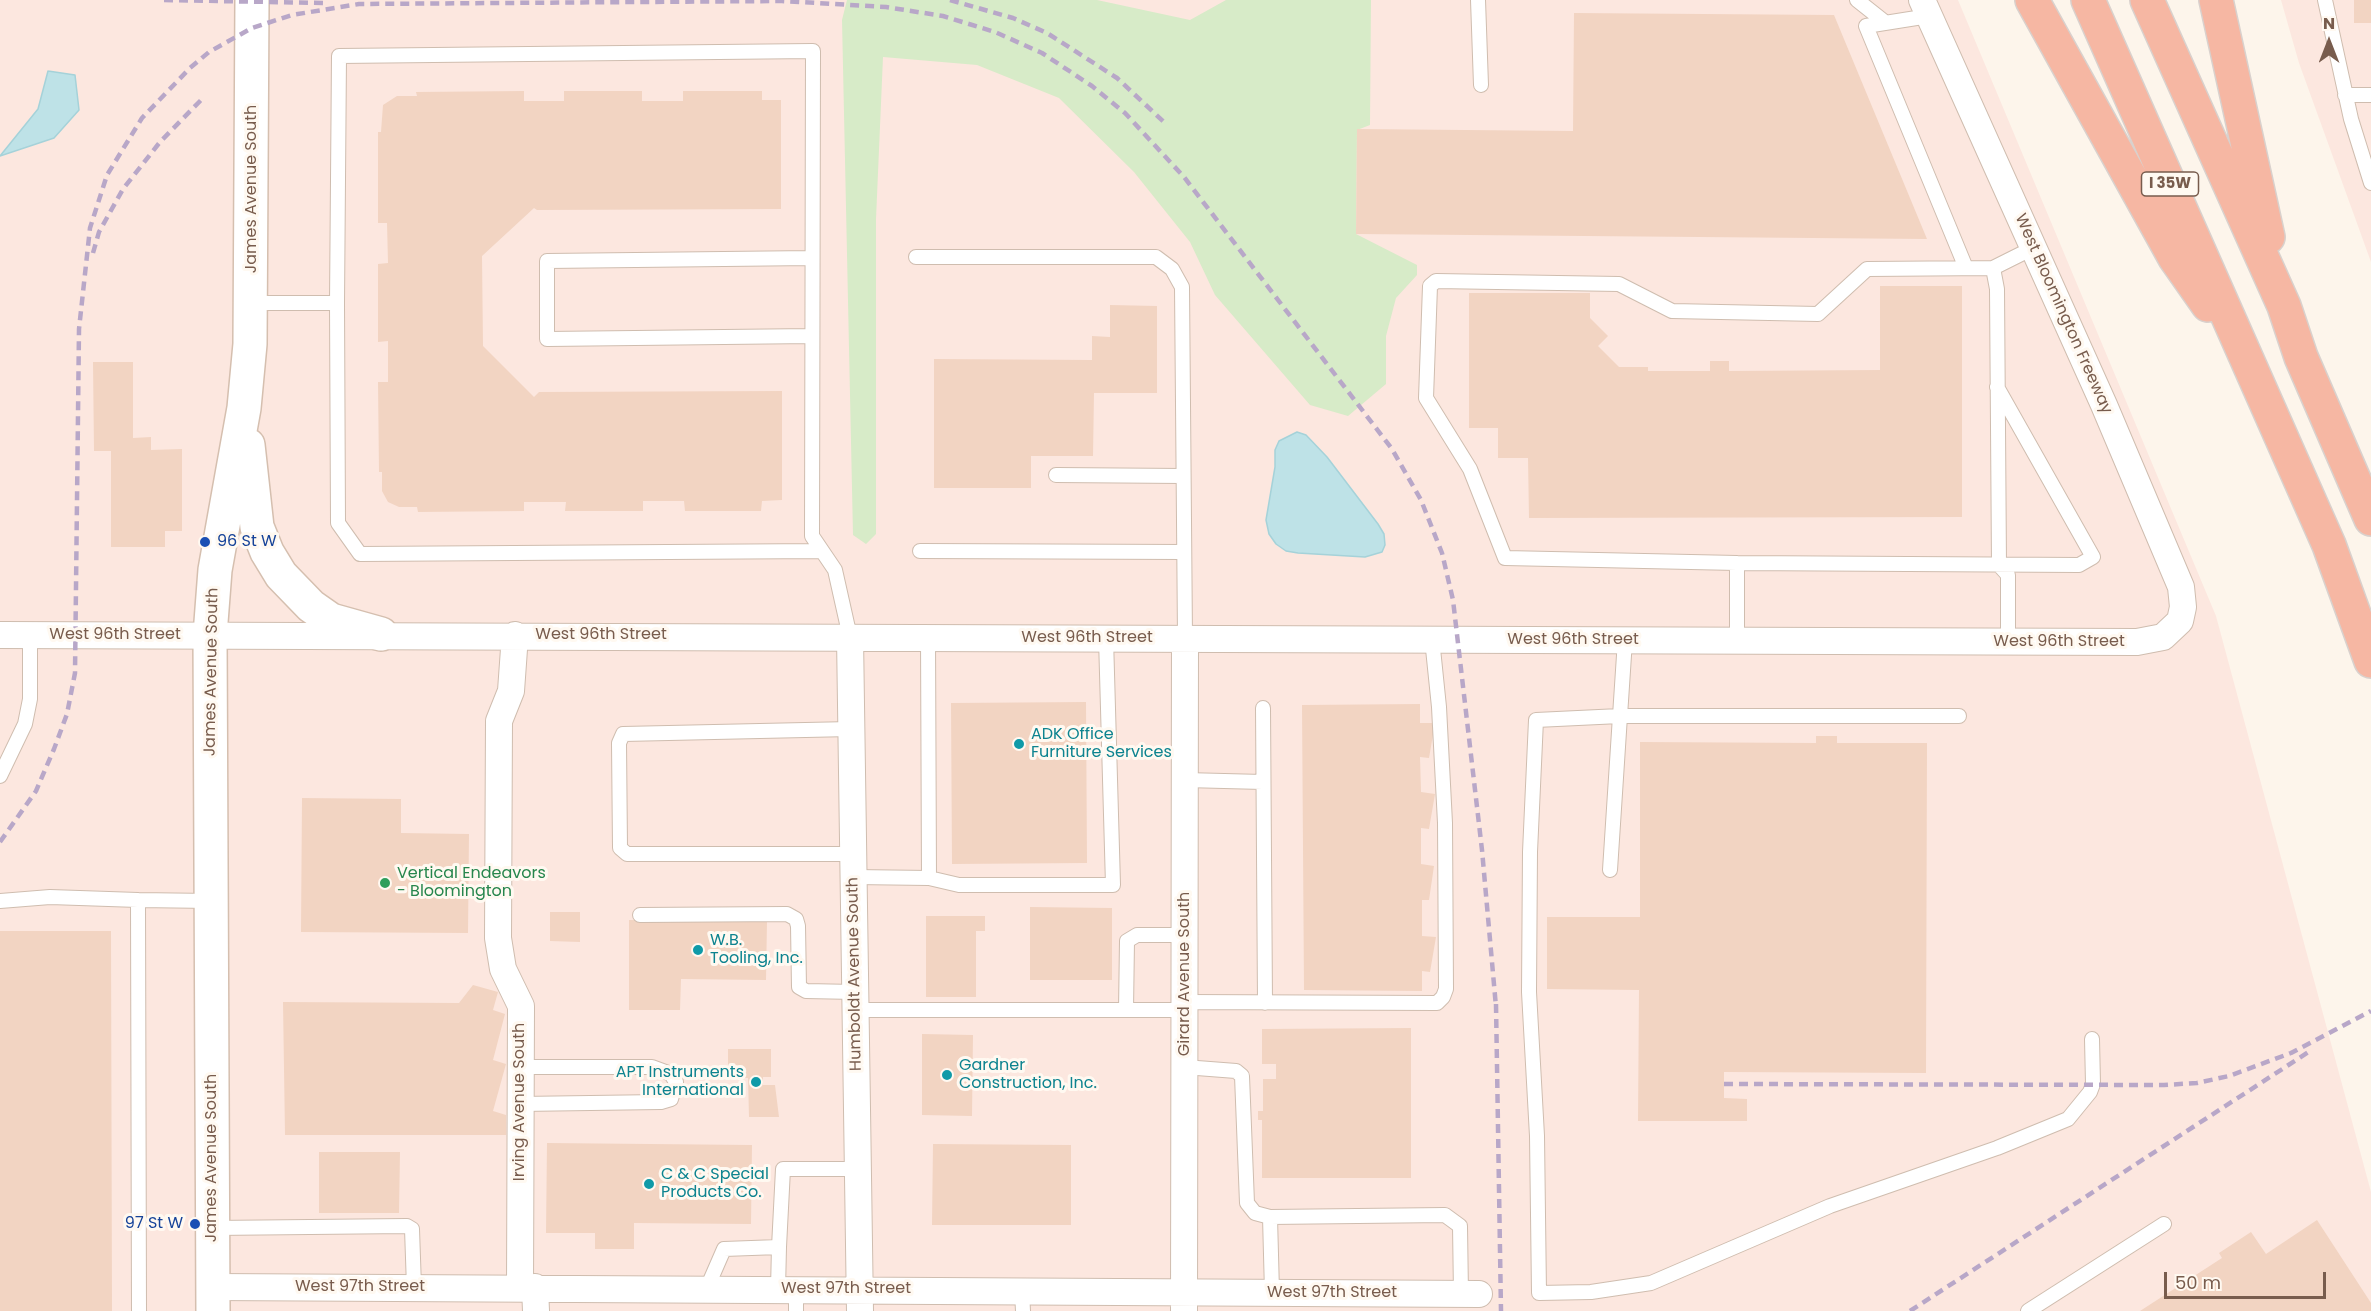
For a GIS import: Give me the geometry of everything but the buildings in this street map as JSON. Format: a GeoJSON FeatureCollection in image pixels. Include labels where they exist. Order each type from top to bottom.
{"type":"FeatureCollection","features":[{"type":"Feature","properties":{"kind":"highway"},"geometry":{"type":"LineString","coordinates":[[2032,0],[2175,258],[2251,367]]}},
{"type":"Feature","properties":{"kind":"highway","name":"I 35W"},"geometry":{"type":"LineString","coordinates":[[2088,0],[2329,544],[2371,661]]}},
{"type":"Feature","properties":{"kind":"highway","name":"I 35W"},"geometry":{"type":"LineString","coordinates":[[2147,0],[2284,306],[2301,357],[2371,519]]}},
{"type":"Feature","properties":{"kind":"highway"},"geometry":{"type":"LineString","coordinates":[[2216,0],[2284,306]]}},
{"type":"Feature","properties":{"kind":"street","name":"James Avenue South"},"geometry":{"type":"LineString","coordinates":[[213,1299],[210,635],[215,570],[243,408],[251,303],[252,0]]}},
{"type":"Feature","properties":{"kind":"street","name":"West Bloomington Freeway"},"geometry":{"type":"LineString","coordinates":[[1926,8],[2181,587],[2183,607],[2180,621],[2171,630]]}},
{"type":"Feature","properties":{"kind":"street"},"geometry":{"type":"LineString","coordinates":[[243,408],[257,527],[267,552],[281,575],[311,606],[331,620],[381,634]]}},
{"type":"Feature","properties":{"kind":"street","name":"West 96th Street"},"geometry":{"type":"LineString","coordinates":[[0,635],[381,634],[2137,642],[2163,636],[2171,630]]}},
{"type":"Feature","properties":{"kind":"street","name":"Irving Avenue South"},"geometry":{"type":"LineString","coordinates":[[515,635],[511,691],[500,721],[498,939],[503,969],[520,1006],[520,1104],[530,1295]]}},
{"type":"Feature","properties":{"kind":"street","name":"Humboldt Avenue South"},"geometry":{"type":"LineString","coordinates":[[850,636],[860,1300]]}},
{"type":"Feature","properties":{"kind":"street","name":"Girard Avenue South"},"geometry":{"type":"LineString","coordinates":[[1184,1301],[1185,638]]}},
{"type":"Feature","properties":{"kind":"street","name":"West 97th Street"},"geometry":{"type":"LineString","coordinates":[[213,1299],[414,1287],[530,1295],[707,1288],[860,1300],[1245,1302],[1272,1292],[1370,1302],[1459,1298]]}},
{"type":"Feature","properties":{"kind":"lane"},"geometry":{"type":"LineString","coordinates":[[1478,0],[1481,85]]}},
{"type":"Feature","properties":{"kind":"lane"},"geometry":{"type":"LineString","coordinates":[[1857,0],[1886,23]]}},
{"type":"Feature","properties":{"kind":"lane"},"geometry":{"type":"LineString","coordinates":[[2325,0],[2345,95],[2371,183]]}},
{"type":"Feature","properties":{"kind":"lane"},"geometry":{"type":"LineString","coordinates":[[1926,8],[1886,23],[1866,26],[1966,268]]}},
{"type":"Feature","properties":{"kind":"lane"},"geometry":{"type":"LineString","coordinates":[[822,551],[360,554],[338,523],[339,56],[813,51],[812,536],[835,570],[850,636]]}},
{"type":"Feature","properties":{"kind":"lane"},"geometry":{"type":"LineString","coordinates":[[2345,95],[2371,95]]}},
{"type":"Feature","properties":{"kind":"lane"},"geometry":{"type":"LineString","coordinates":[[1997,387],[2093,557],[2079,565],[1998,565],[1990,562],[1737,562],[1505,558],[1470,470],[1425,398],[1430,286],[1436,281],[1619,284],[1672,311],[1818,314],[1867,269],[1993,268],[2033,248]]}},
{"type":"Feature","properties":{"kind":"lane"},"geometry":{"type":"LineString","coordinates":[[916,257],[1156,257],[1172,269],[1182,286],[1185,638]]}},
{"type":"Feature","properties":{"kind":"lane"},"geometry":{"type":"LineString","coordinates":[[812,258],[547,261],[547,339],[812,336]]}},
{"type":"Feature","properties":{"kind":"lane"},"geometry":{"type":"LineString","coordinates":[[1993,268],[1997,289],[1998,565],[2008,575],[2008,642]]}},
{"type":"Feature","properties":{"kind":"lane"},"geometry":{"type":"LineString","coordinates":[[251,303],[337,303]]}},
{"type":"Feature","properties":{"kind":"lane"},"geometry":{"type":"LineString","coordinates":[[1056,475],[1183,476]]}},
{"type":"Feature","properties":{"kind":"lane"},"geometry":{"type":"LineString","coordinates":[[920,551],[1184,552]]}},
{"type":"Feature","properties":{"kind":"lane"},"geometry":{"type":"LineString","coordinates":[[1737,562],[1737,640]]}},
{"type":"Feature","properties":{"kind":"lane"},"geometry":{"type":"LineString","coordinates":[[0,776],[25,724],[30,699],[30,635]]}},
{"type":"Feature","properties":{"kind":"lane"},"geometry":{"type":"LineString","coordinates":[[928,637],[929,878]]}},
{"type":"Feature","properties":{"kind":"lane"},"geometry":{"type":"LineString","coordinates":[[851,729],[623,734],[619,743],[620,848],[627,854],[853,865],[959,885],[1113,885],[1106,638]]}},
{"type":"Feature","properties":{"kind":"lane"},"geometry":{"type":"LineString","coordinates":[[640,915],[787,914],[796,919],[798,926],[799,987],[806,991],[855,1001],[1126,1010],[1264,1003],[1437,1003],[1443,997],[1446,989],[1445,823],[1439,707],[1432,639]]}},
{"type":"Feature","properties":{"kind":"lane"},"geometry":{"type":"LineString","coordinates":[[1610,870],[1625,640]]}},
{"type":"Feature","properties":{"kind":"lane"},"geometry":{"type":"LineString","coordinates":[[1263,708],[1264,1003]]}},
{"type":"Feature","properties":{"kind":"lane"},"geometry":{"type":"LineString","coordinates":[[1959,716],[1620,716],[1536,720],[1530,852],[1529,992],[1538,1136],[1539,1293],[1591,1292],[1651,1283],[1830,1206],[1997,1148],[2068,1119],[2090,1092],[2093,1083],[2092,1039]]}},
{"type":"Feature","properties":{"kind":"lane"},"geometry":{"type":"LineString","coordinates":[[1185,780],[1263,782]]}},
{"type":"Feature","properties":{"kind":"lane"},"geometry":{"type":"LineString","coordinates":[[0,901],[50,897],[211,901]]}},
{"type":"Feature","properties":{"kind":"lane"},"geometry":{"type":"LineString","coordinates":[[138,900],[139,1311]]}},
{"type":"Feature","properties":{"kind":"lane"},"geometry":{"type":"LineString","coordinates":[[1126,1010],[1127,941],[1137,935],[1185,935]]}},
{"type":"Feature","properties":{"kind":"lane"},"geometry":{"type":"LineString","coordinates":[[520,1067],[652,1067],[672,1074],[676,1082],[671,1099],[661,1102],[520,1104]]}},
{"type":"Feature","properties":{"kind":"lane"},"geometry":{"type":"LineString","coordinates":[[1184,1067],[1236,1071],[1242,1076],[1246,1203],[1254,1213],[1270,1217],[1445,1215],[1460,1226],[1459,1298]]}},
{"type":"Feature","properties":{"kind":"lane"},"geometry":{"type":"LineString","coordinates":[[790,1296],[779,1247],[783,1169],[858,1169]]}},
{"type":"Feature","properties":{"kind":"lane"},"geometry":{"type":"LineString","coordinates":[[1270,1217],[1272,1292]]}},
{"type":"Feature","properties":{"kind":"lane"},"geometry":{"type":"LineString","coordinates":[[2028,1311],[2164,1224]]}},
{"type":"Feature","properties":{"kind":"lane"},"geometry":{"type":"LineString","coordinates":[[213,1228],[407,1226],[412,1229],[414,1287]]}},
{"type":"Feature","properties":{"kind":"lane"},"geometry":{"type":"LineString","coordinates":[[707,1288],[724,1249],[779,1247]]}},
{"type":"Feature","properties":{"kind":"shaded area"},"geometry":{"type":"Polygon","coordinates":[[[0,0],[1958,0],[2216,616],[2371,1192],[2371,1311],[0,1311],[0,0]]]}},
{"type":"Feature","properties":{"kind":"shaded area"},"geometry":{"type":"Polygon","coordinates":[[[2281,0],[2371,0],[2371,262],[2299,63],[2281,0]]]}},
{"type":"Feature","properties":{"kind":"green space"},"geometry":{"type":"Polygon","coordinates":[[[847,0],[1097,0],[1190,20],[1226,0],[1371,0],[1370,125],[1357,130],[1356,234],[1417,265],[1417,275],[1396,298],[1386,336],[1386,384],[1348,416],[1310,405],[1215,295],[1190,242],[1134,172],[1059,98],[977,65],[883,57],[876,219],[876,534],[866,544],[853,535],[842,20],[847,0]]]}},
{"type":"Feature","properties":{"kind":"water"},"geometry":{"type":"Polygon","coordinates":[[[48,71],[75,75],[79,110],[54,138],[0,156],[38,109],[48,71]]]}},
{"type":"Feature","properties":{"kind":"water"},"geometry":{"type":"Polygon","coordinates":[[[1297,432],[1306,435],[1327,457],[1378,524],[1384,534],[1385,545],[1382,552],[1365,557],[1298,553],[1286,551],[1276,544],[1269,534],[1266,520],[1275,467],[1275,450],[1279,441],[1297,432]]]}},
{"type":"Feature","properties":{"kind":"railway"},"geometry":{"type":"LineString","coordinates":[[164,0],[323,3]]}},
{"type":"Feature","properties":{"kind":"railway"},"geometry":{"type":"LineString","coordinates":[[950,0],[1013,18],[1047,33],[1117,78],[1166,124]]}},
{"type":"Feature","properties":{"kind":"railway"},"geometry":{"type":"LineString","coordinates":[[0,842],[36,791],[67,714],[75,673],[79,329],[90,228],[107,175],[142,118],[190,68],[209,52],[252,28],[292,15],[359,4],[782,1],[886,7],[943,16],[995,32],[1042,53],[1092,86],[1125,113],[1184,177],[1392,449],[1421,500],[1442,553],[1453,600],[1482,850],[1496,1007]]}},
{"type":"Feature","properties":{"kind":"railway"},"geometry":{"type":"LineString","coordinates":[[93,253],[99,232],[123,189],[160,142],[203,98]]}},
{"type":"Feature","properties":{"kind":"railway"},"geometry":{"type":"LineString","coordinates":[[1496,1004],[1501,1311]]}},
{"type":"Feature","properties":{"kind":"railway"},"geometry":{"type":"LineString","coordinates":[[1724,1084],[2164,1085],[2197,1083],[2229,1076],[2291,1053],[2371,1011]]}},
{"type":"Feature","properties":{"kind":"railway"},"geometry":{"type":"LineString","coordinates":[[1910,1311],[2310,1051]]}},
{"type":"Feature","properties":{"kind":"place","name":"96 St W"},"geometry":{"type":"Point","coordinates":[205,542]}},
{"type":"Feature","properties":{"kind":"place","name":"ADK Office Furniture Services"},"geometry":{"type":"Point","coordinates":[1019,744]}},
{"type":"Feature","properties":{"kind":"place","name":"Vertical Endeavors - Bloomington"},"geometry":{"type":"Point","coordinates":[385,883]}},
{"type":"Feature","properties":{"kind":"place","name":"W.B. Tooling, Inc."},"geometry":{"type":"Point","coordinates":[698,950]}},
{"type":"Feature","properties":{"kind":"place","name":"Gardner Construction, Inc."},"geometry":{"type":"Point","coordinates":[947,1075]}},
{"type":"Feature","properties":{"kind":"place","name":"APT Instruments International"},"geometry":{"type":"Point","coordinates":[756,1082]}},
{"type":"Feature","properties":{"kind":"place","name":"C & C Special Products Co."},"geometry":{"type":"Point","coordinates":[649,1184]}},
{"type":"Feature","properties":{"kind":"place","name":"97 St W"},"geometry":{"type":"Point","coordinates":[195,1224]}}]}
